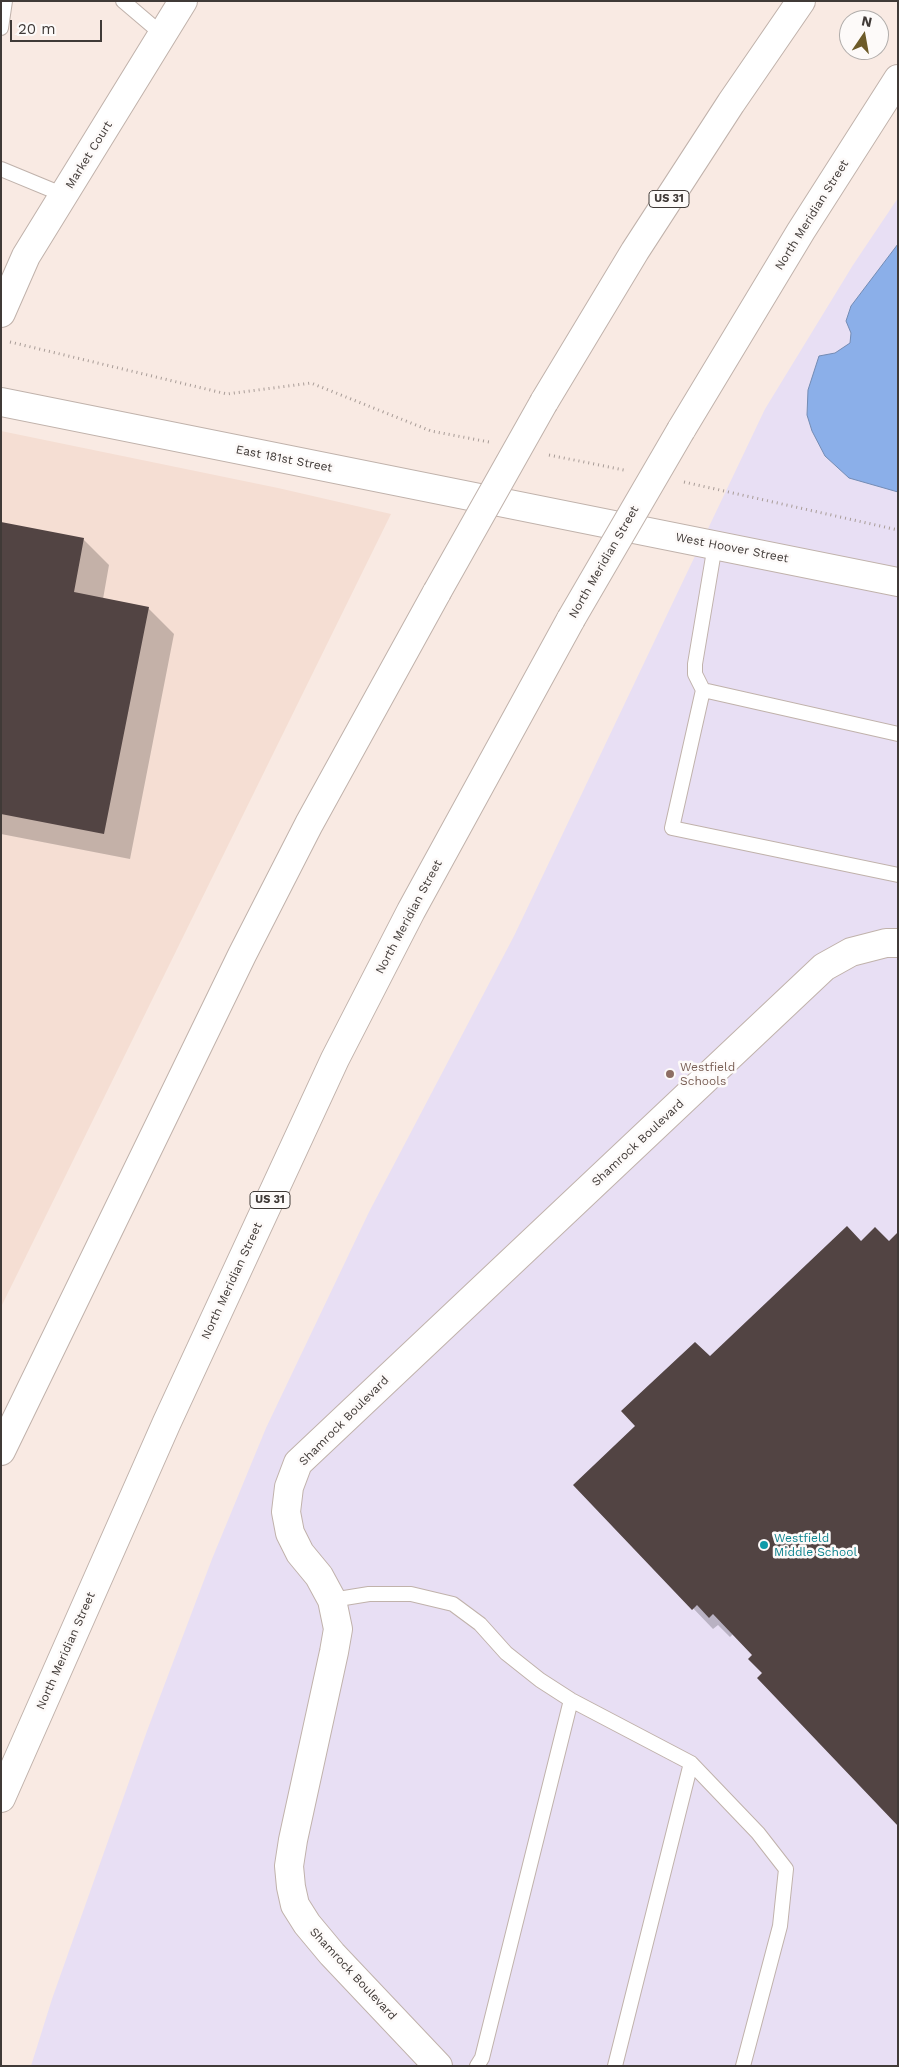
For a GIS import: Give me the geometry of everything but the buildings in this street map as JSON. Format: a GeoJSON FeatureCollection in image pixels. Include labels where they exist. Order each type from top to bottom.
{"type":"FeatureCollection","features":[{"type":"Feature","properties":{"kind":"main road","name":"Market Court"},"geometry":{"type":"LineString","coordinates":[[1,313],[26,256],[183,1]]}},
{"type":"Feature","properties":{"kind":"main road","name":"US 31"},"geometry":{"type":"LineString","coordinates":[[1,1451],[242,955],[309,824],[437,592],[544,402],[641,243],[731,103],[801,1]]}},
{"type":"Feature","properties":{"kind":"main road","name":"North Meridian Street"},"geometry":{"type":"LineString","coordinates":[[1,1798],[167,1422],[335,1059],[460,821],[571,619],[680,430],[801,232],[898,79]]}},
{"type":"Feature","properties":{"kind":"main road","name":"East 181st Street"},"geometry":{"type":"LineString","coordinates":[[1,402],[567,515]]}},
{"type":"Feature","properties":{"kind":"main road","name":"West Hoover Street"},"geometry":{"type":"LineString","coordinates":[[567,515],[898,582]]}},
{"type":"Feature","properties":{"kind":"main road","name":"Shamrock Boulevard"},"geometry":{"type":"LineString","coordinates":[[438,2066],[332,1954],[307,1924],[295,1904],[291,1887],[289,1866],[293,1840],[338,1629],[332,1600],[319,1576],[300,1553],[290,1533],[286,1512],[289,1487],[298,1464],[824,967],[851,952],[886,943],[898,943]]}},
{"type":"Feature","properties":{"kind":"lane"},"geometry":{"type":"LineString","coordinates":[[1,28],[5,1]]}},
{"type":"Feature","properties":{"kind":"lane"},"geometry":{"type":"LineString","coordinates":[[123,1],[163,35]]}},
{"type":"Feature","properties":{"kind":"lane"},"geometry":{"type":"LineString","coordinates":[[1,169],[64,195]]}},
{"type":"Feature","properties":{"kind":"lane"},"geometry":{"type":"LineString","coordinates":[[715,545],[695,664],[695,674],[703,690],[672,828],[898,875]]}},
{"type":"Feature","properties":{"kind":"lane"},"geometry":{"type":"LineString","coordinates":[[703,690],[898,734]]}},
{"type":"Feature","properties":{"kind":"lane"},"geometry":{"type":"LineString","coordinates":[[332,1600],[369,1594],[411,1594],[453,1604],[480,1624],[512,1658],[540,1680],[571,1700],[691,1763],[758,1833],[786,1869],[780,1926],[743,2066]]}},
{"type":"Feature","properties":{"kind":"lane"},"geometry":{"type":"LineString","coordinates":[[477,2066],[482,2058],[571,1700]]}},
{"type":"Feature","properties":{"kind":"lane"},"geometry":{"type":"LineString","coordinates":[[615,2066],[691,1763]]}},
{"type":"Feature","properties":{"kind":"path"},"geometry":{"type":"LineString","coordinates":[[1,340],[228,394],[311,382],[431,430],[498,444]]}},
{"type":"Feature","properties":{"kind":"path"},"geometry":{"type":"LineString","coordinates":[[546,454],[633,472]]}},
{"type":"Feature","properties":{"kind":"path"},"geometry":{"type":"LineString","coordinates":[[681,482],[898,530]]}},
{"type":"Feature","properties":{"kind":"shaded area","name":"Westfield Schools"},"geometry":{"type":"Polygon","coordinates":[[[898,198],[898,2066],[31,2066],[52,1999],[147,1731],[212,1559],[266,1428],[369,1212],[514,936],[765,409],[853,265],[898,198]]]}},
{"type":"Feature","properties":{"kind":"shaded area"},"geometry":{"type":"Polygon","coordinates":[[[1,431],[278,488],[391,514],[1,1307],[1,431]]]}},
{"type":"Feature","properties":{"kind":"water"},"geometry":{"type":"Polygon","coordinates":[[[898,244],[898,492],[849,478],[825,456],[812,431],[807,415],[808,390],[819,356],[835,353],[850,343],[851,333],[846,321],[851,306],[898,244]]]}},
{"type":"Feature","properties":{"kind":"place","name":"Westfield Schools"},"geometry":{"type":"Point","coordinates":[670,1074]}},
{"type":"Feature","properties":{"kind":"place","name":"Westfield Middle School"},"geometry":{"type":"Point","coordinates":[764,1545]}}]}
